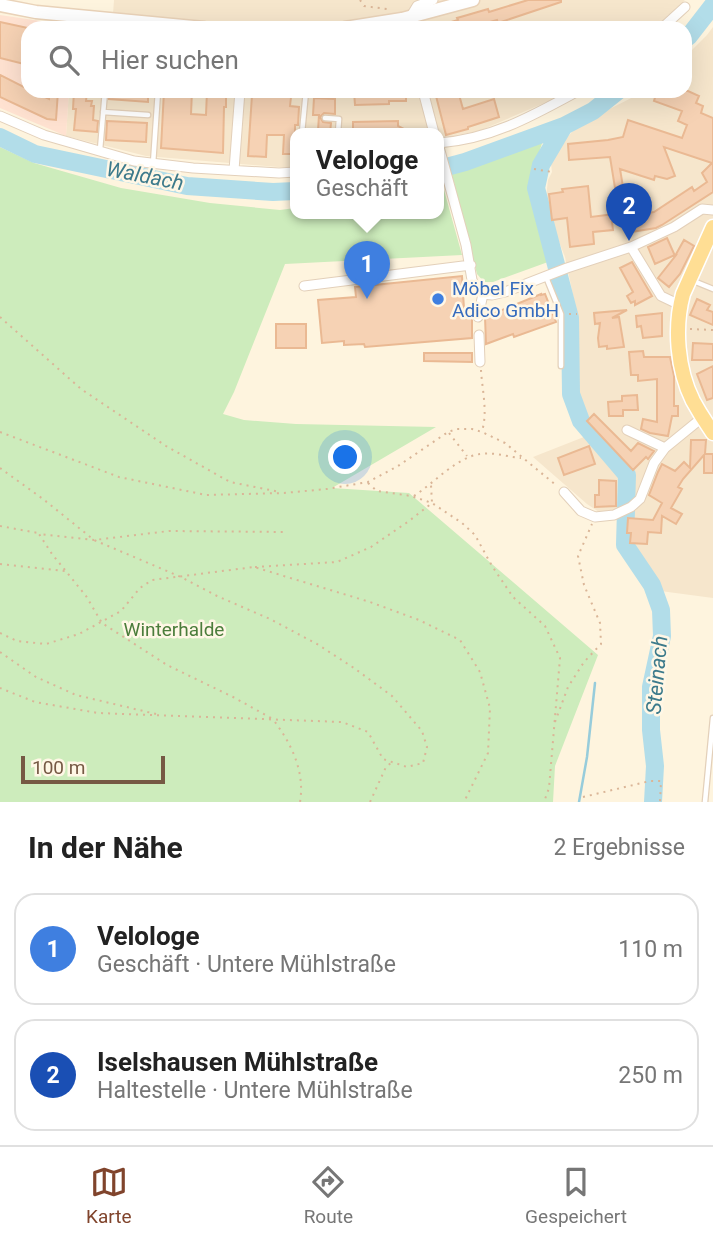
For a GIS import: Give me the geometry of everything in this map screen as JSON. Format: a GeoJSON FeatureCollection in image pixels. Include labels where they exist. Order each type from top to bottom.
{"type":"FeatureCollection","features":[{"type":"Feature","properties":{"kind":"main road"},"geometry":{"type":"LineString","coordinates":[[406,21],[473,0]]}},
{"type":"Feature","properties":{"kind":"main road"},"geometry":{"type":"LineString","coordinates":[[0,5],[36,12],[130,21]]}},
{"type":"Feature","properties":{"kind":"main road"},"geometry":{"type":"LineString","coordinates":[[713,227],[689,278],[680,305],[678,328],[685,381],[692,399],[713,433]]}},
{"type":"Feature","properties":{"kind":"street"},"geometry":{"type":"LineString","coordinates":[[406,21],[416,6],[433,0]]}},
{"type":"Feature","properties":{"kind":"street"},"geometry":{"type":"LineString","coordinates":[[670,21],[685,7]]}},
{"type":"Feature","properties":{"kind":"street"},"geometry":{"type":"LineString","coordinates":[[234,170],[239,98]]}},
{"type":"Feature","properties":{"kind":"street"},"geometry":{"type":"LineString","coordinates":[[425,98],[433,128]]}},
{"type":"Feature","properties":{"kind":"street"},"geometry":{"type":"LineString","coordinates":[[444,147],[513,125],[565,98]]}},
{"type":"Feature","properties":{"kind":"street"},"geometry":{"type":"LineString","coordinates":[[0,116],[44,135],[134,161],[290,172]]}},
{"type":"Feature","properties":{"kind":"street"},"geometry":{"type":"LineString","coordinates":[[444,166],[471,265],[472,280],[483,294],[505,292],[631,247],[674,227],[702,209],[713,210]]}},
{"type":"Feature","properties":{"kind":"street"},"geometry":{"type":"LineString","coordinates":[[631,247],[661,296],[680,305]]}},
{"type":"Feature","properties":{"kind":"street"},"geometry":{"type":"LineString","coordinates":[[304,286],[471,265]]}},
{"type":"Feature","properties":{"kind":"street"},"geometry":{"type":"LineString","coordinates":[[478,317],[483,294]]}},
{"type":"Feature","properties":{"kind":"street"},"geometry":{"type":"LineString","coordinates":[[478,335],[480,362]]}},
{"type":"Feature","properties":{"kind":"street"},"geometry":{"type":"LineString","coordinates":[[564,492],[581,511],[595,517],[614,515],[631,507],[640,499],[654,463],[665,448],[703,417]]}},
{"type":"Feature","properties":{"kind":"street"},"geometry":{"type":"LineString","coordinates":[[627,430],[665,448]]}},
{"type":"Feature","properties":{"kind":"lane"},"geometry":{"type":"LineString","coordinates":[[100,151],[104,98]]}},
{"type":"Feature","properties":{"kind":"lane"},"geometry":{"type":"LineString","coordinates":[[153,164],[158,98]]}},
{"type":"Feature","properties":{"kind":"lane"},"geometry":{"type":"LineString","coordinates":[[302,128],[305,98]]}},
{"type":"Feature","properties":{"kind":"lane"},"geometry":{"type":"LineString","coordinates":[[103,112],[148,115]]}},
{"type":"Feature","properties":{"kind":"lane"},"geometry":{"type":"LineString","coordinates":[[325,118],[339,119],[338,128]]}},
{"type":"Feature","properties":{"kind":"lane"},"geometry":{"type":"LineString","coordinates":[[549,275],[561,314],[561,366]]}},
{"type":"Feature","properties":{"kind":"lane"},"geometry":{"type":"LineString","coordinates":[[689,278],[713,289]]}},
{"type":"Feature","properties":{"kind":"lane"},"geometry":{"type":"LineString","coordinates":[[705,802],[713,718]]}},
{"type":"Feature","properties":{"kind":"path"},"geometry":{"type":"LineString","coordinates":[[360,0],[364,6],[390,10]]}},
{"type":"Feature","properties":{"kind":"path"},"geometry":{"type":"LineString","coordinates":[[534,169],[552,172]]}},
{"type":"Feature","properties":{"kind":"path"},"geometry":{"type":"LineString","coordinates":[[561,314],[577,314]]}},
{"type":"Feature","properties":{"kind":"path"},"geometry":{"type":"LineString","coordinates":[[0,317],[81,389],[166,446],[230,482],[284,493]]}},
{"type":"Feature","properties":{"kind":"path"},"geometry":{"type":"LineString","coordinates":[[678,328],[713,330]]}},
{"type":"Feature","properties":{"kind":"path"},"geometry":{"type":"LineString","coordinates":[[480,362],[484,405],[482,432]]}},
{"type":"Feature","properties":{"kind":"path"},"geometry":{"type":"LineString","coordinates":[[0,432],[119,477],[206,495],[284,493],[368,482],[398,466],[448,432],[465,429],[482,432],[505,443],[564,492]]}},
{"type":"Feature","properties":{"kind":"path"},"geometry":{"type":"LineString","coordinates":[[448,432],[469,457]]}},
{"type":"Feature","properties":{"kind":"path"},"geometry":{"type":"LineString","coordinates":[[413,497],[469,457],[492,454],[522,458]]}},
{"type":"Feature","properties":{"kind":"path"},"geometry":{"type":"LineString","coordinates":[[0,468],[94,540],[181,577],[317,644],[393,696],[422,731],[427,747],[423,764],[407,766],[383,759],[368,732],[342,722],[98,713],[35,702],[0,688]]}},
{"type":"Feature","properties":{"kind":"path"},"geometry":{"type":"LineString","coordinates":[[368,482],[377,491],[432,503],[475,535],[513,597],[545,626],[560,658],[549,788],[544,802]]}},
{"type":"Feature","properties":{"kind":"path"},"geometry":{"type":"LineString","coordinates":[[431,485],[432,503]]}},
{"type":"Feature","properties":{"kind":"path"},"geometry":{"type":"LineString","coordinates":[[0,633],[17,641],[46,644],[79,634],[121,611],[140,588],[152,580],[254,567],[337,562],[371,547],[432,503]]}},
{"type":"Feature","properties":{"kind":"path"},"geometry":{"type":"LineString","coordinates":[[554,725],[568,687],[584,662],[601,644],[600,623],[583,586],[578,556],[595,517]]}},
{"type":"Feature","properties":{"kind":"path"},"geometry":{"type":"LineString","coordinates":[[0,526],[39,534],[94,540],[169,531],[285,532]]}},
{"type":"Feature","properties":{"kind":"path"},"geometry":{"type":"LineString","coordinates":[[39,534],[86,596],[102,623],[167,665],[274,720],[287,738],[295,756],[302,791],[300,802]]}},
{"type":"Feature","properties":{"kind":"path"},"geometry":{"type":"LineString","coordinates":[[0,564],[66,571]]}},
{"type":"Feature","properties":{"kind":"path"},"geometry":{"type":"LineString","coordinates":[[254,567],[370,602],[419,620],[460,640],[480,672],[490,708],[488,753],[464,802]]}},
{"type":"Feature","properties":{"kind":"path"},"geometry":{"type":"LineString","coordinates":[[0,652],[36,677],[76,695],[163,716]]}},
{"type":"Feature","properties":{"kind":"path"},"geometry":{"type":"LineString","coordinates":[[370,802],[386,767],[392,762]]}},
{"type":"Feature","properties":{"kind":"path"},"geometry":{"type":"LineString","coordinates":[[583,797],[650,781],[661,781],[660,802]]}},
{"type":"Feature","properties":{"kind":"shaded area"},"geometry":{"type":"Polygon","coordinates":[[[114,0],[685,0],[662,21],[112,21],[114,0]]]}},
{"type":"Feature","properties":{"kind":"shaded area"},"geometry":{"type":"Polygon","coordinates":[[[0,15],[40,21],[21,21],[21,98],[69,98],[66,136],[0,108],[0,15]]]}},
{"type":"Feature","properties":{"kind":"shaded area"},"geometry":{"type":"Polygon","coordinates":[[[713,27],[713,598],[653,590],[624,544],[625,515],[617,509],[599,512],[533,457],[594,433],[575,401],[577,314],[565,257],[545,206],[548,180],[552,172],[551,164],[557,149],[578,125],[631,98],[692,98],[692,50],[713,27]]]}},
{"type":"Feature","properties":{"kind":"shaded area"},"geometry":{"type":"Polygon","coordinates":[[[69,98],[556,98],[479,131],[444,137],[444,128],[290,128],[290,168],[146,156],[66,136],[69,98]]]}},
{"type":"Feature","properties":{"kind":"green space"},"geometry":{"type":"Polygon","coordinates":[[[545,134],[528,187],[548,262],[493,282],[484,282],[477,274],[451,171],[545,134]]]}},
{"type":"Feature","properties":{"kind":"green space","name":"Winterhalde"},"geometry":{"type":"Polygon","coordinates":[[[0,147],[34,163],[121,188],[210,203],[290,209],[290,219],[444,219],[444,190],[462,255],[285,264],[223,414],[244,420],[296,424],[436,427],[332,488],[409,493],[598,655],[555,766],[553,802],[0,802],[0,147]]]}},
{"type":"Feature","properties":{"kind":"building"},"geometry":{"type":"Polygon","coordinates":[[[528,0],[561,0],[504,21],[455,21],[488,9],[489,12],[528,0]]]}},
{"type":"Feature","properties":{"kind":"building"},"geometry":{"type":"Polygon","coordinates":[[[0,22],[21,26],[21,63],[0,58],[0,22]]]}},
{"type":"Feature","properties":{"kind":"building"},"geometry":{"type":"Polygon","coordinates":[[[0,75],[21,86],[21,98],[58,98],[56,120],[47,119],[0,97],[0,75]]]}},
{"type":"Feature","properties":{"kind":"building"},"geometry":{"type":"Polygon","coordinates":[[[692,93],[699,96],[696,103],[703,106],[701,113],[713,118],[713,192],[656,228],[631,232],[629,223],[637,221],[636,215],[654,212],[692,187],[694,191],[707,182],[702,173],[712,163],[664,147],[675,176],[667,179],[655,176],[654,180],[620,169],[623,187],[615,188],[610,157],[569,160],[568,144],[623,137],[628,120],[682,138],[687,125],[678,121],[682,111],[654,101],[655,98],[692,98],[692,93]]]}},
{"type":"Feature","properties":{"kind":"building"},"geometry":{"type":"Polygon","coordinates":[[[74,98],[92,101],[93,120],[98,121],[97,132],[74,130],[76,109],[73,109],[74,98]]]}},
{"type":"Feature","properties":{"kind":"building"},"geometry":{"type":"Polygon","coordinates":[[[148,98],[148,102],[109,99],[148,98]]]}},
{"type":"Feature","properties":{"kind":"building"},"geometry":{"type":"Polygon","coordinates":[[[164,98],[192,98],[191,114],[206,115],[207,98],[226,98],[223,153],[161,148],[164,98]]]}},
{"type":"Feature","properties":{"kind":"building"},"geometry":{"type":"Polygon","coordinates":[[[252,98],[291,98],[290,106],[299,107],[298,125],[290,128],[290,154],[283,154],[284,135],[267,135],[266,157],[248,156],[252,98]]]}},
{"type":"Feature","properties":{"kind":"building"},"geometry":{"type":"Polygon","coordinates":[[[314,98],[335,99],[335,114],[324,113],[320,117],[323,122],[331,123],[330,128],[318,128],[319,115],[313,115],[314,98]]]}},
{"type":"Feature","properties":{"kind":"building"},"geometry":{"type":"Polygon","coordinates":[[[354,98],[406,98],[406,101],[389,101],[389,104],[355,105],[354,98]]]}},
{"type":"Feature","properties":{"kind":"building"},"geometry":{"type":"Polygon","coordinates":[[[437,98],[460,98],[463,109],[494,99],[499,117],[446,135],[437,98]]]}},
{"type":"Feature","properties":{"kind":"building"},"geometry":{"type":"Polygon","coordinates":[[[107,121],[147,123],[146,142],[106,140],[107,121]]]}},
{"type":"Feature","properties":{"kind":"building"},"geometry":{"type":"Polygon","coordinates":[[[398,121],[398,126],[402,128],[353,128],[353,122],[398,121]]]}},
{"type":"Feature","properties":{"kind":"building"},"geometry":{"type":"Polygon","coordinates":[[[588,186],[591,217],[615,214],[613,230],[593,232],[594,244],[570,247],[567,218],[552,220],[549,194],[563,192],[562,189],[588,186]]]}},
{"type":"Feature","properties":{"kind":"building"},"geometry":{"type":"Polygon","coordinates":[[[667,238],[675,255],[655,264],[648,247],[667,238]]]}},
{"type":"Feature","properties":{"kind":"building"},"geometry":{"type":"Polygon","coordinates":[[[684,240],[694,246],[680,274],[669,287],[658,278],[684,240]]]}},
{"type":"Feature","properties":{"kind":"building"},"geometry":{"type":"Polygon","coordinates":[[[632,262],[652,296],[635,305],[635,301],[631,303],[627,296],[633,292],[620,268],[632,262]]]}},
{"type":"Feature","properties":{"kind":"building"},"geometry":{"type":"Polygon","coordinates":[[[462,276],[464,309],[470,309],[472,338],[365,347],[364,344],[344,345],[344,341],[322,343],[318,300],[356,297],[355,287],[462,276]]]}},
{"type":"Feature","properties":{"kind":"building"},"geometry":{"type":"Polygon","coordinates":[[[545,294],[556,322],[486,344],[485,317],[545,294]]]}},
{"type":"Feature","properties":{"kind":"building"},"geometry":{"type":"Polygon","coordinates":[[[697,299],[710,305],[707,310],[713,312],[713,325],[690,315],[697,299]]]}},
{"type":"Feature","properties":{"kind":"building"},"geometry":{"type":"Polygon","coordinates":[[[627,310],[612,318],[619,317],[624,347],[599,347],[600,323],[595,324],[594,313],[627,310]]]}},
{"type":"Feature","properties":{"kind":"building"},"geometry":{"type":"Polygon","coordinates":[[[662,313],[662,336],[643,338],[641,326],[637,327],[636,316],[662,313]]]}},
{"type":"Feature","properties":{"kind":"building"},"geometry":{"type":"Polygon","coordinates":[[[276,324],[306,324],[306,348],[276,348],[276,324]]]}},
{"type":"Feature","properties":{"kind":"building"},"geometry":{"type":"Polygon","coordinates":[[[693,343],[713,344],[713,360],[692,360],[693,343]]]}},
{"type":"Feature","properties":{"kind":"building"},"geometry":{"type":"Polygon","coordinates":[[[643,351],[644,357],[670,357],[674,376],[674,406],[678,406],[678,416],[672,416],[668,436],[641,429],[643,419],[657,422],[657,379],[638,381],[638,375],[631,375],[629,352],[643,351]]]}},
{"type":"Feature","properties":{"kind":"building"},"geometry":{"type":"Polygon","coordinates":[[[424,353],[472,353],[472,362],[424,361],[424,353]]]}},
{"type":"Feature","properties":{"kind":"building"},"geometry":{"type":"Polygon","coordinates":[[[713,366],[713,398],[707,400],[697,374],[713,366]]]}},
{"type":"Feature","properties":{"kind":"building"},"geometry":{"type":"Polygon","coordinates":[[[637,395],[638,410],[623,410],[623,416],[609,416],[608,402],[622,401],[622,396],[637,395]]]}},
{"type":"Feature","properties":{"kind":"building"},"geometry":{"type":"Polygon","coordinates":[[[594,414],[631,451],[638,443],[654,451],[633,470],[587,421],[594,414]]]}},
{"type":"Feature","properties":{"kind":"building"},"geometry":{"type":"Polygon","coordinates":[[[691,440],[706,440],[705,454],[713,454],[713,473],[704,473],[704,455],[678,487],[682,489],[671,508],[682,514],[676,524],[662,516],[661,533],[648,532],[647,544],[630,543],[631,533],[627,533],[628,518],[653,520],[662,503],[649,495],[658,472],[662,464],[675,471],[684,462],[690,468],[691,440]]]}},
{"type":"Feature","properties":{"kind":"building"},"geometry":{"type":"Polygon","coordinates":[[[589,446],[595,464],[564,475],[558,458],[589,446]]]}},
{"type":"Feature","properties":{"kind":"building"},"geometry":{"type":"Polygon","coordinates":[[[599,480],[616,481],[616,506],[595,507],[595,495],[599,495],[599,480]]]}},
{"type":"Feature","properties":{"kind":"waterway","name":"Waldach"},"geometry":{"type":"LineString","coordinates":[[692,32],[713,5]]}},
{"type":"Feature","properties":{"kind":"waterway","name":"Waldach"},"geometry":{"type":"LineString","coordinates":[[444,168],[564,126],[593,111],[609,98]]}},
{"type":"Feature","properties":{"kind":"waterway","name":"Steinach"},"geometry":{"type":"LineString","coordinates":[[564,126],[541,165],[536,188],[570,318],[571,394],[581,421],[627,475],[625,545],[652,585],[661,610],[662,636],[651,687],[651,730],[655,766],[653,802]]}},
{"type":"Feature","properties":{"kind":"waterway","name":"Waldach"},"geometry":{"type":"LineString","coordinates":[[0,137],[35,154],[187,186],[290,191]]}},
{"type":"Feature","properties":{"kind":"waterway"},"geometry":{"type":"LineString","coordinates":[[579,802],[595,683]]}},
{"type":"Feature","properties":{"kind":"place","name":"Iselshausen Mühlstraße"},"geometry":{"type":"Point","coordinates":[629,241]}},
{"type":"Feature","properties":{"kind":"place","name":"Velologe"},"geometry":{"type":"Point","coordinates":[367,299]}},
{"type":"Feature","properties":{"kind":"place","name":"Möbel Fix Adico GmbH"},"geometry":{"type":"Point","coordinates":[438,299]}}]}
